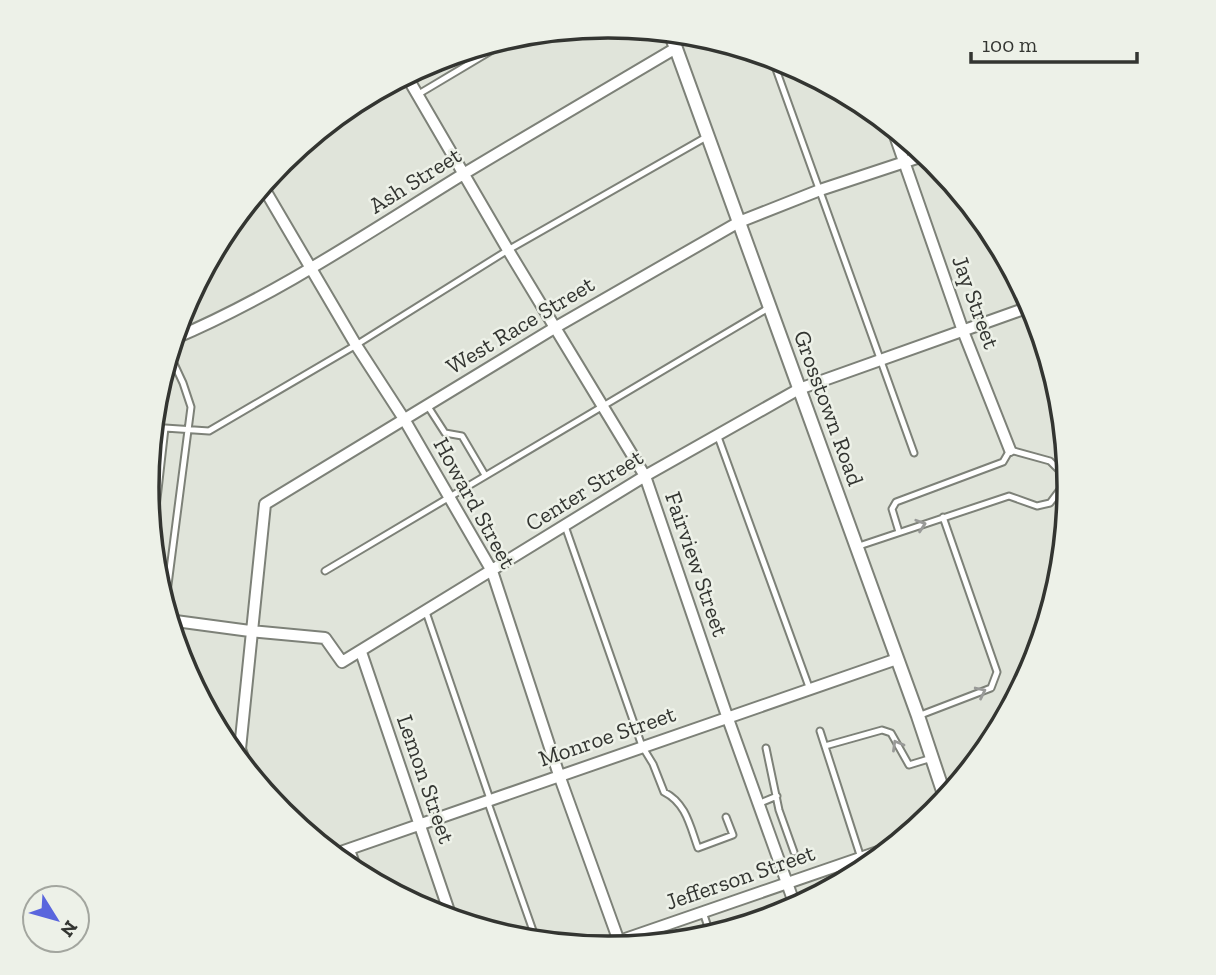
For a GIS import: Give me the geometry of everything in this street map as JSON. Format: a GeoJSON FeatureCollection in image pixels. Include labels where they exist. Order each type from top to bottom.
{"type":"FeatureCollection","features":[{"type":"Feature","properties":{"kind":"street","name":"Grosstown Road"},"geometry":{"type":"LineString","coordinates":[[674,43],[942,788]]}},
{"type":"Feature","properties":{"kind":"street","name":"Ash Street"},"geometry":{"type":"LineString","coordinates":[[187,333],[225,317],[312,269],[465,173],[676,48]]}},
{"type":"Feature","properties":{"kind":"street","name":"Fairview Street"},"geometry":{"type":"LineString","coordinates":[[411,84],[645,476],[792,897]]}},
{"type":"Feature","properties":{"kind":"street","name":"Jay Street"},"geometry":{"type":"LineString","coordinates":[[899,146],[964,331],[1010,450]]}},
{"type":"Feature","properties":{"kind":"street","name":"West Race Street"},"geometry":{"type":"LineString","coordinates":[[250,631],[265,504],[556,327],[739,222],[820,190],[914,159]]}},
{"type":"Feature","properties":{"kind":"street","name":"Howard Street"},"geometry":{"type":"LineString","coordinates":[[267,194],[356,345],[404,419],[492,571],[559,775],[617,936]]}},
{"type":"Feature","properties":{"kind":"street","name":"Center Street"},"geometry":{"type":"LineString","coordinates":[[361,652],[645,476],[799,389],[1020,310]]}},
{"type":"Feature","properties":{"kind":"street"},"geometry":{"type":"LineString","coordinates":[[180,621],[325,638],[342,662],[361,652]]}},
{"type":"Feature","properties":{"kind":"street"},"geometry":{"type":"LineString","coordinates":[[240,745],[250,631]]}},
{"type":"Feature","properties":{"kind":"street","name":"Lemon Street"},"geometry":{"type":"LineString","coordinates":[[361,652],[447,906]]}},
{"type":"Feature","properties":{"kind":"street","name":"Monroe Street"},"geometry":{"type":"LineString","coordinates":[[344,851],[809,687],[897,659]]}},
{"type":"Feature","properties":{"kind":"street","name":"Jefferson Street"},"geometry":{"type":"LineString","coordinates":[[642,935],[861,858]]}},
{"type":"Feature","properties":{"kind":"lane"},"geometry":{"type":"LineString","coordinates":[[417,95],[480,57]]}},
{"type":"Feature","properties":{"kind":"lane"},"geometry":{"type":"LineString","coordinates":[[777,72],[914,453]]}},
{"type":"Feature","properties":{"kind":"lane"},"geometry":{"type":"LineString","coordinates":[[160,463],[163,431],[167,427],[209,431],[356,345],[508,250],[708,136]]}},
{"type":"Feature","properties":{"kind":"lane"},"geometry":{"type":"LineString","coordinates":[[325,571],[770,307]]}},
{"type":"Feature","properties":{"kind":"lane"},"geometry":{"type":"LineString","coordinates":[[168,577],[191,407],[175,367]]}},
{"type":"Feature","properties":{"kind":"lane"},"geometry":{"type":"LineString","coordinates":[[427,405],[445,433],[462,436],[485,475]]}},
{"type":"Feature","properties":{"kind":"lane"},"geometry":{"type":"LineString","coordinates":[[717,434],[809,687]]}},
{"type":"Feature","properties":{"kind":"lane"},"geometry":{"type":"LineString","coordinates":[[900,532],[891,509],[895,502],[1003,462],[1010,450],[1050,461],[1056,467]]}},
{"type":"Feature","properties":{"kind":"lane"},"geometry":{"type":"LineString","coordinates":[[856,547],[1009,496],[1037,506],[1050,503],[1057,494]]}},
{"type":"Feature","properties":{"kind":"lane"},"geometry":{"type":"LineString","coordinates":[[918,716],[991,688],[998,673],[943,517]]}},
{"type":"Feature","properties":{"kind":"lane"},"geometry":{"type":"LineString","coordinates":[[565,526],[642,746],[653,764],[664,792],[676,797],[681,804],[698,848],[733,835],[726,817]]}},
{"type":"Feature","properties":{"kind":"lane"},"geometry":{"type":"LineString","coordinates":[[426,612],[533,930]]}},
{"type":"Feature","properties":{"kind":"lane"},"geometry":{"type":"LineString","coordinates":[[825,747],[882,730],[891,733],[909,765],[932,758]]}},
{"type":"Feature","properties":{"kind":"lane"},"geometry":{"type":"LineString","coordinates":[[820,731],[861,858]]}},
{"type":"Feature","properties":{"kind":"lane"},"geometry":{"type":"LineString","coordinates":[[766,748],[779,810],[794,852]]}},
{"type":"Feature","properties":{"kind":"lane"},"geometry":{"type":"LineString","coordinates":[[758,804],[777,796]]}},
{"type":"Feature","properties":{"kind":"lane"},"geometry":{"type":"LineString","coordinates":[[351,848],[355,858]]}},
{"type":"Feature","properties":{"kind":"lane"},"geometry":{"type":"LineString","coordinates":[[703,912],[707,925]]}}]}
